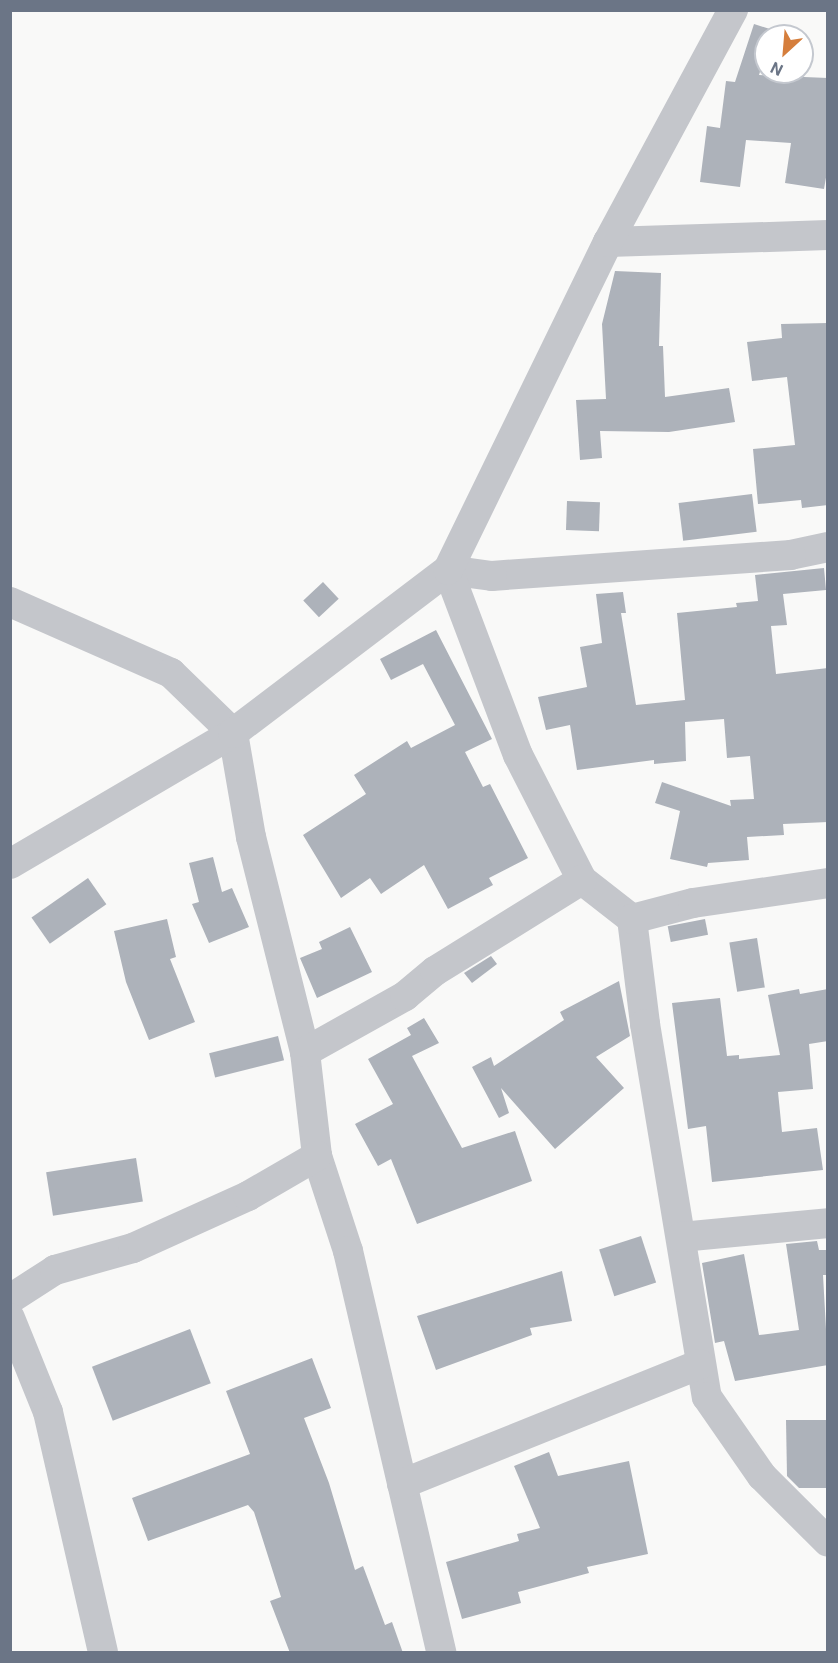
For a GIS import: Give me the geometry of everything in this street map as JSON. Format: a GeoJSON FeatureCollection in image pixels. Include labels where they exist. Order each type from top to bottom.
{"type":"FeatureCollection","features":[{"type":"Feature","properties":{"kind":"street"},"geometry":{"type":"LineString","coordinates":[[10,864],[233,733],[448,570],[608,242],[733,10]]}},
{"type":"Feature","properties":{"kind":"street"},"geometry":{"type":"LineString","coordinates":[[608,242],[828,235]]}},
{"type":"Feature","properties":{"kind":"street"},"geometry":{"type":"LineString","coordinates":[[448,570],[492,576],[791,555],[828,548]]}},
{"type":"Feature","properties":{"kind":"street"},"geometry":{"type":"LineString","coordinates":[[448,570],[518,755],[582,880],[632,919],[645,1024],[707,1397],[762,1476],[828,1542]]}},
{"type":"Feature","properties":{"kind":"street"},"geometry":{"type":"LineString","coordinates":[[10,602],[171,673],[233,733],[251,837],[305,1052],[317,1156],[348,1251],[441,1653]]}},
{"type":"Feature","properties":{"kind":"street"},"geometry":{"type":"LineString","coordinates":[[305,1052],[405,996],[435,970],[582,880]]}},
{"type":"Feature","properties":{"kind":"street"},"geometry":{"type":"LineString","coordinates":[[632,919],[693,903],[828,883]]}},
{"type":"Feature","properties":{"kind":"street"},"geometry":{"type":"LineString","coordinates":[[10,1299],[55,1270],[133,1248],[248,1196],[317,1156]]}},
{"type":"Feature","properties":{"kind":"street"},"geometry":{"type":"LineString","coordinates":[[681,1237],[828,1223]]}},
{"type":"Feature","properties":{"kind":"street"},"geometry":{"type":"LineString","coordinates":[[10,1318],[48,1412],[103,1653]]}},
{"type":"Feature","properties":{"kind":"street"},"geometry":{"type":"LineString","coordinates":[[402,1484],[700,1364]]}},
{"type":"Feature","properties":{"kind":"building"},"geometry":{"type":"Polygon","coordinates":[[[754,24],[754,84],[814,84],[814,77],[828,78],[828,166],[824,189],[785,183],[791,143],[746,140],[740,187],[700,182],[707,126],[720,128],[726,81],[735,82],[754,24]]]}},
{"type":"Feature","properties":{"kind":"building"},"geometry":{"type":"Polygon","coordinates":[[[615,271],[661,273],[659,346],[663,346],[665,397],[729,388],[735,422],[669,432],[600,431],[602,458],[580,460],[576,400],[606,399],[602,324],[615,271]]]}},
{"type":"Feature","properties":{"kind":"building"},"geometry":{"type":"Polygon","coordinates":[[[828,323],[828,505],[802,508],[801,500],[758,504],[753,449],[795,445],[787,377],[752,381],[747,342],[782,338],[781,324],[828,323]]]}},
{"type":"Feature","properties":{"kind":"building"},"geometry":{"type":"Polygon","coordinates":[[[752,494],[757,532],[683,541],[679,503],[752,494]]]}},
{"type":"Feature","properties":{"kind":"building"},"geometry":{"type":"Polygon","coordinates":[[[567,501],[600,502],[599,531],[566,530],[567,501]]]}},
{"type":"Feature","properties":{"kind":"building"},"geometry":{"type":"Polygon","coordinates":[[[824,568],[826,590],[783,594],[787,625],[771,626],[776,674],[828,668],[828,822],[783,824],[784,835],[747,837],[749,860],[708,863],[707,867],[670,859],[680,811],[655,803],[662,782],[731,806],[730,800],[754,799],[750,756],[727,758],[724,719],[685,722],[686,761],[654,764],[654,760],[577,770],[570,725],[546,730],[538,697],[587,687],[580,647],[602,643],[596,594],[623,592],[626,613],[621,613],[636,705],[685,700],[677,613],[737,607],[736,603],[758,601],[755,575],[824,568]]]}},
{"type":"Feature","properties":{"kind":"building"},"geometry":{"type":"Polygon","coordinates":[[[323,582],[339,599],[319,617],[303,600],[323,582]]]}},
{"type":"Feature","properties":{"kind":"building"},"geometry":{"type":"Polygon","coordinates":[[[436,630],[492,739],[465,752],[483,787],[490,784],[528,858],[489,878],[493,885],[448,909],[424,865],[381,894],[370,878],[341,898],[303,835],[366,794],[354,775],[407,741],[411,748],[455,725],[423,664],[391,680],[380,659],[436,630]]]}},
{"type":"Feature","properties":{"kind":"building"},"geometry":{"type":"Polygon","coordinates":[[[213,857],[222,892],[232,888],[249,927],[209,943],[192,904],[199,902],[189,863],[213,857]]]}},
{"type":"Feature","properties":{"kind":"building"},"geometry":{"type":"Polygon","coordinates":[[[88,878],[106,904],[50,944],[31,918],[88,878]]]}},
{"type":"Feature","properties":{"kind":"building"},"geometry":{"type":"Polygon","coordinates":[[[167,919],[176,957],[170,959],[195,1022],[149,1040],[126,982],[114,931],[167,919]]]}},
{"type":"Feature","properties":{"kind":"building"},"geometry":{"type":"Polygon","coordinates":[[[705,919],[708,935],[671,942],[668,926],[705,919]]]}},
{"type":"Feature","properties":{"kind":"building"},"geometry":{"type":"Polygon","coordinates":[[[350,927],[372,972],[317,998],[300,958],[322,949],[319,942],[350,927]]]}},
{"type":"Feature","properties":{"kind":"building"},"geometry":{"type":"Polygon","coordinates":[[[757,938],[765,987],[737,992],[729,942],[757,938]]]}},
{"type":"Feature","properties":{"kind":"building"},"geometry":{"type":"Polygon","coordinates":[[[491,956],[497,964],[472,983],[464,973],[491,956]]]}},
{"type":"Feature","properties":{"kind":"building"},"geometry":{"type":"Polygon","coordinates":[[[619,981],[630,1036],[596,1057],[624,1088],[555,1149],[501,1088],[509,1113],[499,1118],[472,1067],[491,1057],[494,1066],[564,1020],[560,1012],[619,981]]]}},
{"type":"Feature","properties":{"kind":"building"},"geometry":{"type":"Polygon","coordinates":[[[799,989],[800,994],[828,989],[828,1041],[809,1044],[813,1089],[778,1092],[782,1132],[817,1128],[823,1170],[712,1182],[706,1126],[688,1129],[672,1003],[720,998],[727,1056],[739,1055],[739,1059],[780,1055],[768,995],[799,989]]]}},
{"type":"Feature","properties":{"kind":"building"},"geometry":{"type":"Polygon","coordinates":[[[424,1018],[439,1043],[412,1056],[462,1148],[515,1131],[532,1181],[417,1224],[391,1159],[378,1166],[355,1124],[393,1104],[368,1059],[411,1035],[407,1028],[424,1018]]]}},
{"type":"Feature","properties":{"kind":"building"},"geometry":{"type":"Polygon","coordinates":[[[278,1036],[284,1060],[215,1077],[209,1053],[278,1036]]]}},
{"type":"Feature","properties":{"kind":"building"},"geometry":{"type":"Polygon","coordinates":[[[136,1158],[143,1201],[53,1216],[46,1172],[136,1158]]]}},
{"type":"Feature","properties":{"kind":"building"},"geometry":{"type":"Polygon","coordinates":[[[641,1236],[656,1283],[614,1296],[599,1250],[641,1236]]]}},
{"type":"Feature","properties":{"kind":"building"},"geometry":{"type":"Polygon","coordinates":[[[817,1241],[819,1250],[828,1250],[828,1275],[823,1275],[828,1365],[735,1381],[724,1341],[715,1343],[702,1263],[744,1254],[759,1335],[799,1330],[786,1244],[817,1241]]]}},
{"type":"Feature","properties":{"kind":"building"},"geometry":{"type":"Polygon","coordinates":[[[562,1271],[572,1321],[530,1328],[532,1335],[436,1370],[417,1316],[562,1271]]]}},
{"type":"Feature","properties":{"kind":"building"},"geometry":{"type":"Polygon","coordinates":[[[190,1329],[211,1383],[113,1421],[92,1367],[190,1329]]]}},
{"type":"Feature","properties":{"kind":"building"},"geometry":{"type":"Polygon","coordinates":[[[312,1358],[331,1408],[304,1418],[329,1483],[355,1570],[363,1566],[385,1625],[392,1622],[403,1653],[290,1653],[270,1601],[281,1597],[254,1512],[248,1505],[148,1541],[132,1498],[250,1454],[226,1391],[312,1358]]]}},
{"type":"Feature","properties":{"kind":"building"},"geometry":{"type":"Polygon","coordinates":[[[786,1420],[828,1420],[828,1488],[799,1488],[787,1476],[786,1420]]]}},
{"type":"Feature","properties":{"kind":"building"},"geometry":{"type":"Polygon","coordinates":[[[549,1452],[558,1476],[629,1461],[648,1554],[587,1567],[589,1573],[518,1592],[521,1603],[462,1619],[446,1562],[519,1541],[517,1534],[540,1528],[514,1466],[549,1452]]]}}]}
